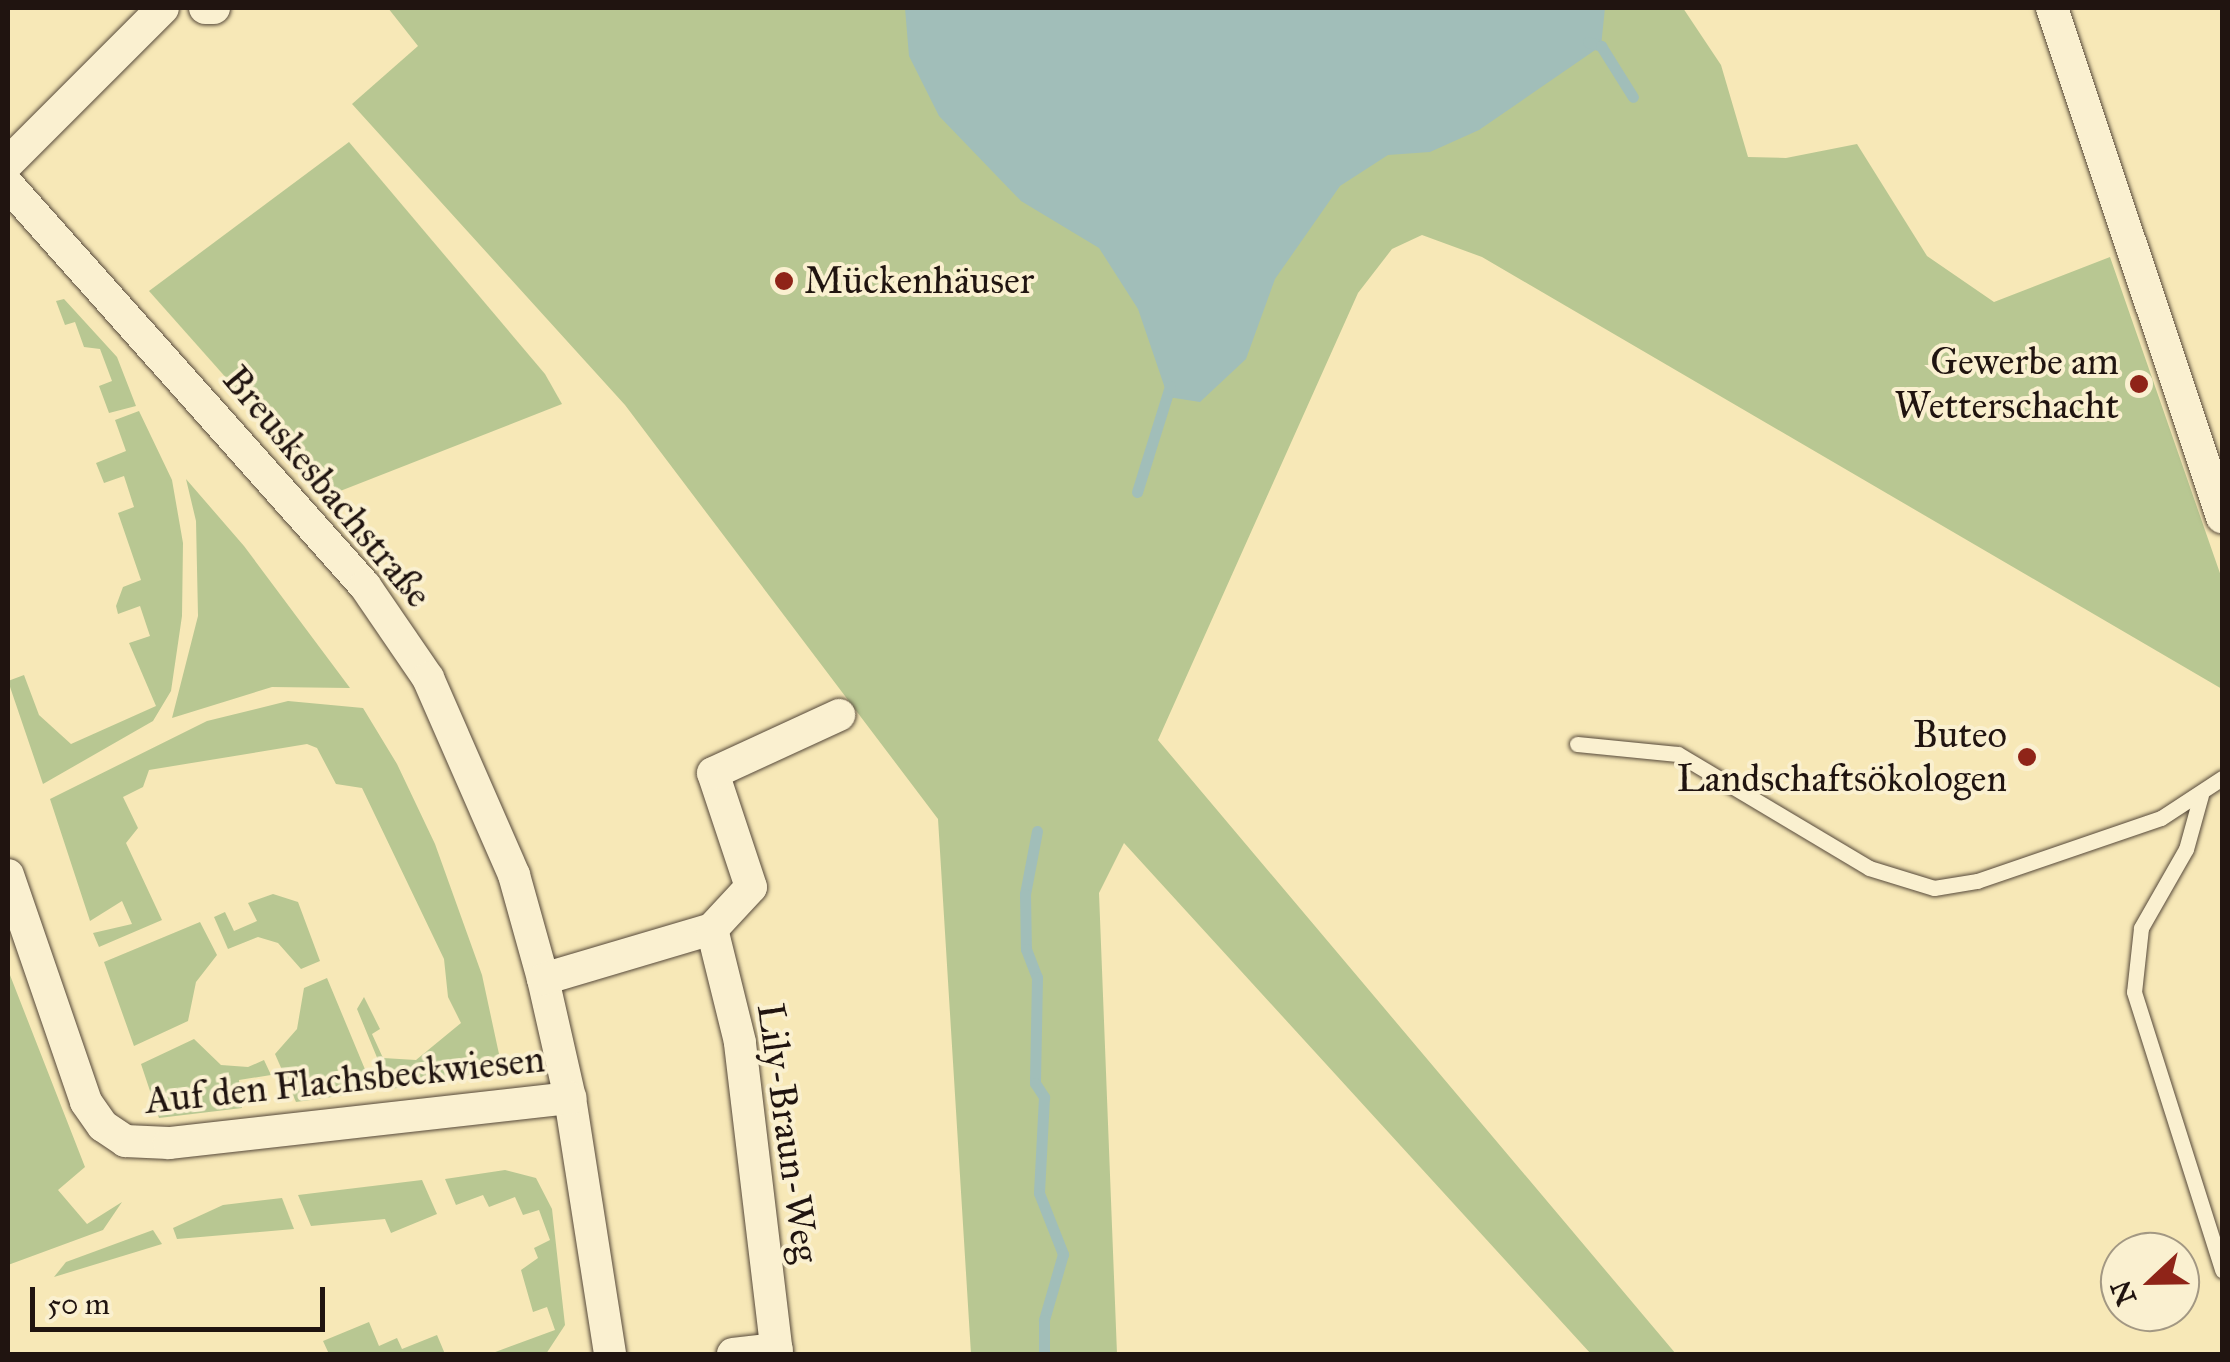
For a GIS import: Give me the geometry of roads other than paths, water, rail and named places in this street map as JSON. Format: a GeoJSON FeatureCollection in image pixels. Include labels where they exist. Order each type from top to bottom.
{"type":"FeatureCollection","features":[{"type":"Feature","properties":{"kind":"street"},"geometry":{"type":"LineString","coordinates":[[8,163],[162,8]]}},
{"type":"Feature","properties":{"kind":"street"},"geometry":{"type":"LineString","coordinates":[[206,8],[214,8]]}},
{"type":"Feature","properties":{"kind":"street"},"geometry":{"type":"LineString","coordinates":[[2052,8],[2222,516]]}},
{"type":"Feature","properties":{"kind":"street","name":"Breuskesbachstraße"},"geometry":{"type":"LineString","coordinates":[[8,185],[365,586],[428,678],[514,875],[543,979],[570,1098],[610,1354]]}},
{"type":"Feature","properties":{"kind":"street"},"geometry":{"type":"LineString","coordinates":[[543,979],[712,930],[750,888],[714,773],[839,715]]}},
{"type":"Feature","properties":{"kind":"street","name":"Auf den Flachsbeckwiesen"},"geometry":{"type":"LineString","coordinates":[[8,875],[86,1102],[103,1126],[125,1141],[169,1143],[570,1098]]}},
{"type":"Feature","properties":{"kind":"street","name":"Lily-Braun-Weg"},"geometry":{"type":"LineString","coordinates":[[712,930],[740,1042],[777,1352],[733,1354]]}},
{"type":"Feature","properties":{"kind":"lane"},"geometry":{"type":"LineString","coordinates":[[1577,744],[1678,754],[1870,868],[1934,888],[1978,881],[2161,818],[2202,796],[2222,778]]}},
{"type":"Feature","properties":{"kind":"lane"},"geometry":{"type":"LineString","coordinates":[[2202,796],[2186,849],[2141,928],[2134,992],[2222,1270]]}},
{"type":"Feature","properties":{"kind":"water"},"geometry":{"type":"Polygon","coordinates":[[[905,8],[1605,8],[1601,46],[1479,130],[1430,152],[1388,155],[1340,186],[1275,279],[1246,359],[1200,402],[1168,397],[1138,309],[1099,248],[1021,201],[939,116],[909,56],[905,8]]]}},
{"type":"Feature","properties":{"kind":"waterway"},"geometry":{"type":"LineString","coordinates":[[1588,42],[1601,46],[1633,97]]}},
{"type":"Feature","properties":{"kind":"waterway"},"geometry":{"type":"LineString","coordinates":[[1137,492],[1170,386]]}},
{"type":"Feature","properties":{"kind":"waterway"},"geometry":{"type":"LineString","coordinates":[[1037,831],[1025,894],[1026,949],[1037,977],[1035,1083],[1044,1097],[1039,1193],[1063,1254],[1044,1320],[1044,1354]]}},
{"type":"Feature","properties":{"kind":"place","name":"Mückenhäuser"},"geometry":{"type":"Point","coordinates":[784,281]}},
{"type":"Feature","properties":{"kind":"place","name":"Gewerbe am Wetterschacht"},"geometry":{"type":"Point","coordinates":[2139,384]}},
{"type":"Feature","properties":{"kind":"place","name":"Buteo Landschaftsökologen"},"geometry":{"type":"Point","coordinates":[2027,757]}}]}
